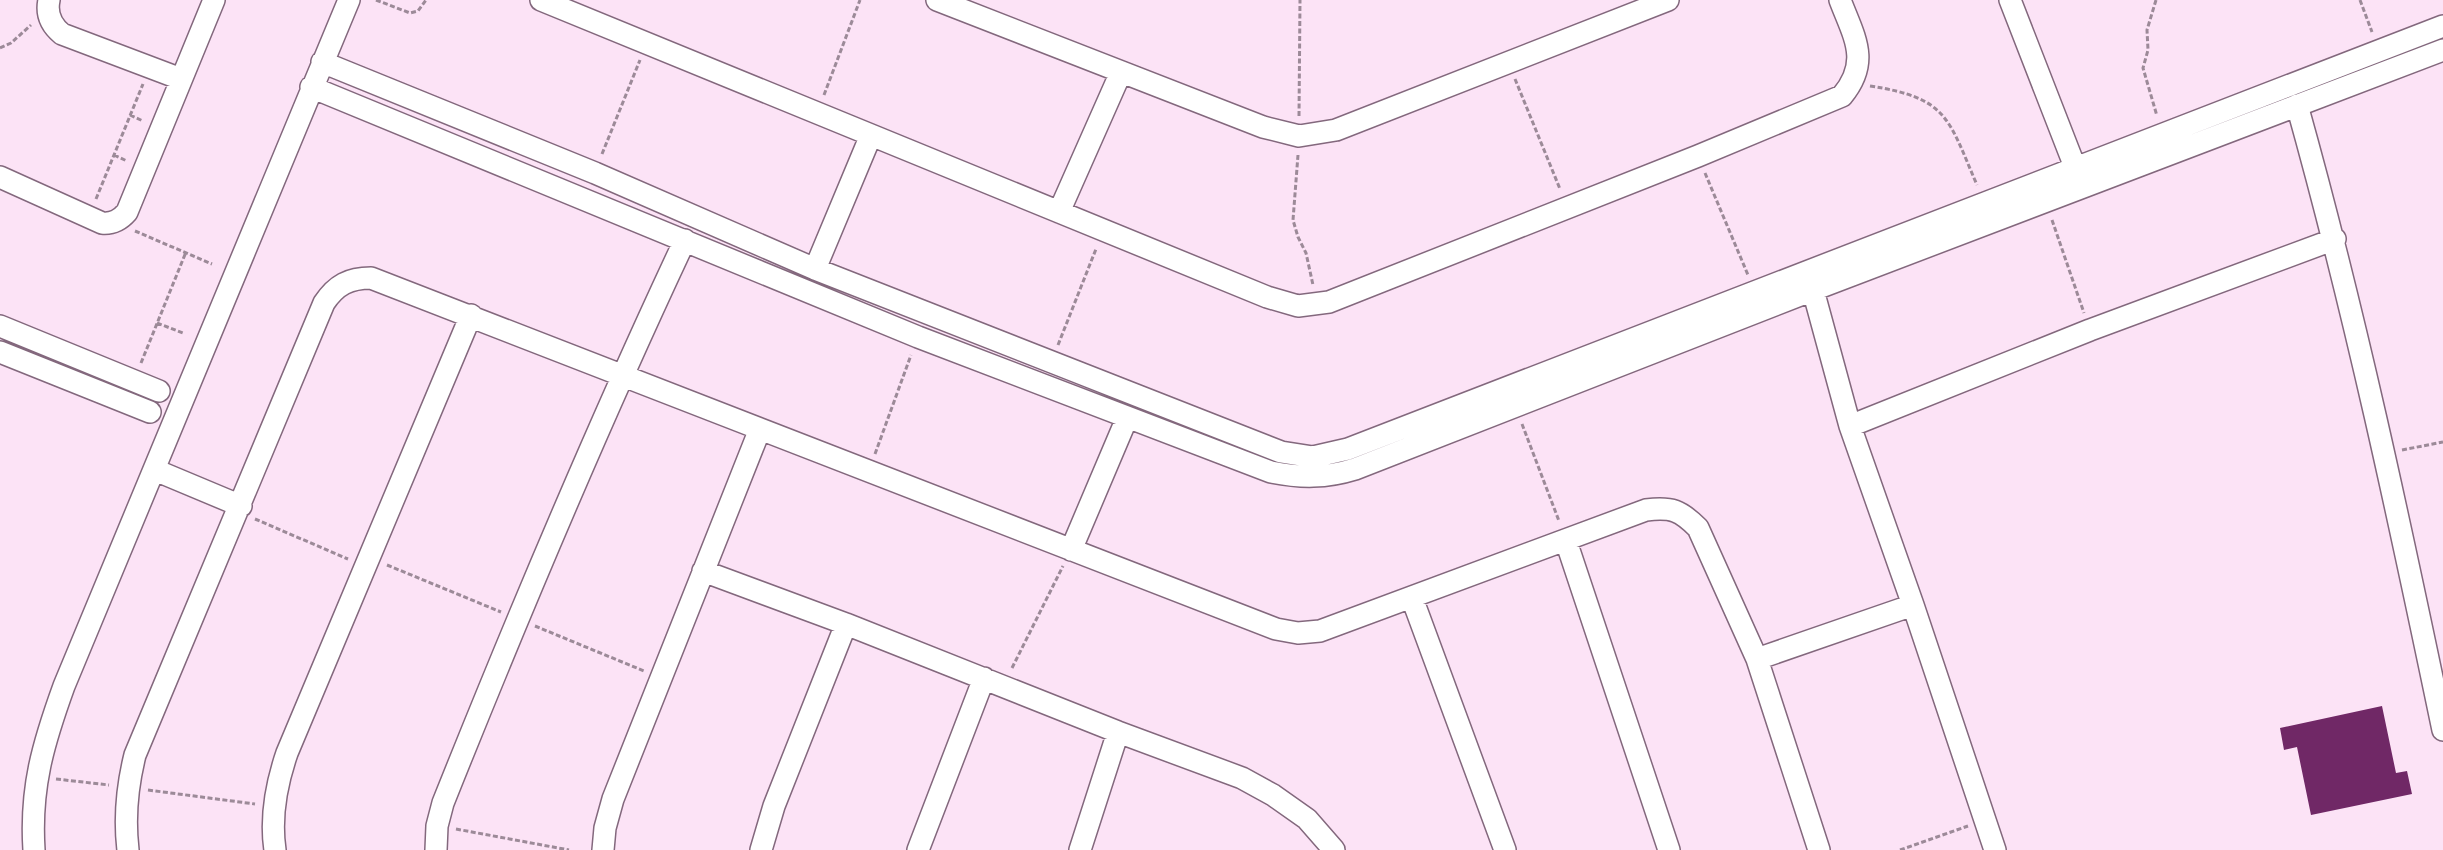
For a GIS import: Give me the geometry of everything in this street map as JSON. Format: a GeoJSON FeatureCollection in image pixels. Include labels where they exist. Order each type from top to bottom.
{"type":"FeatureCollection","features":[{"type":"Feature","properties":{"kind":"street"},"geometry":{"type":"LineString","coordinates":[[0,177],[102,223],[115,222],[127,212],[214,0]]}},
{"type":"Feature","properties":{"kind":"street"},"geometry":{"type":"LineString","coordinates":[[34,850],[33,811],[36,776],[64,686],[155,470],[311,87],[349,0]]}},
{"type":"Feature","properties":{"kind":"street"},"geometry":{"type":"LineString","coordinates":[[541,0],[1281,302],[1298,306],[1315,305],[1343,297],[1698,156],[1842,96],[1853,83],[1858,67],[1860,50],[1840,0]]}},
{"type":"Feature","properties":{"kind":"street"},"geometry":{"type":"LineString","coordinates":[[936,0],[1263,128],[1299,136],[1336,130],[1668,0]]}},
{"type":"Feature","properties":{"kind":"street"},"geometry":{"type":"LineString","coordinates":[[2010,0],[2075,167]]}},
{"type":"Feature","properties":{"kind":"street"},"geometry":{"type":"LineString","coordinates":[[48,6],[55,28],[62,34],[181,79]]}},
{"type":"Feature","properties":{"kind":"street"},"geometry":{"type":"LineString","coordinates":[[322,62],[595,173],[815,269],[1281,452],[1313,457],[1348,449],[1985,204],[2379,49],[2443,26]]}},
{"type":"Feature","properties":{"kind":"street"},"geometry":{"type":"LineString","coordinates":[[311,87],[989,365],[1271,472],[1295,477],[1321,478],[1355,469],[1813,290],[2443,50]]}},
{"type":"Feature","properties":{"kind":"street"},"geometry":{"type":"LineString","coordinates":[[1059,212],[1121,72]]}},
{"type":"Feature","properties":{"kind":"street"},"geometry":{"type":"LineString","coordinates":[[2297,105],[2334,239],[2385,453],[2443,730]]}},
{"type":"Feature","properties":{"kind":"street"},"geometry":{"type":"LineString","coordinates":[[2183,125],[2191,146]]}},
{"type":"Feature","properties":{"kind":"street"},"geometry":{"type":"LineString","coordinates":[[815,269],[872,135]]}},
{"type":"Feature","properties":{"kind":"street"},"geometry":{"type":"LineString","coordinates":[[1850,426],[2090,330],[2334,239]]}},
{"type":"Feature","properties":{"kind":"street"},"geometry":{"type":"LineString","coordinates":[[436,850],[437,826],[443,803],[517,619],[622,374],[685,240]]}},
{"type":"Feature","properties":{"kind":"street"},"geometry":{"type":"LineString","coordinates":[[128,850],[125,824],[127,788],[135,754],[324,303],[332,291],[343,283],[357,278],[371,278],[471,316],[1256,623],[1298,632],[1327,629],[1646,510],[1666,508],[1684,514],[1698,528],[1757,659],[1819,850]]}},
{"type":"Feature","properties":{"kind":"street"},"geometry":{"type":"LineString","coordinates":[[1813,290],[1850,426],[1913,605],[1995,850]]}},
{"type":"Feature","properties":{"kind":"street"},"geometry":{"type":"LineString","coordinates":[[275,850],[273,806],[278,779],[287,753],[367,567],[471,316]]}},
{"type":"Feature","properties":{"kind":"street"},"geometry":{"type":"LineString","coordinates":[[0,326],[159,391]]}},
{"type":"Feature","properties":{"kind":"street"},"geometry":{"type":"LineString","coordinates":[[989,365],[997,341]]}},
{"type":"Feature","properties":{"kind":"street"},"geometry":{"type":"LineString","coordinates":[[52,373],[60,351]]}},
{"type":"Feature","properties":{"kind":"street"},"geometry":{"type":"LineString","coordinates":[[0,352],[150,412]]}},
{"type":"Feature","properties":{"kind":"street"},"geometry":{"type":"LineString","coordinates":[[1071,550],[1127,418]]}},
{"type":"Feature","properties":{"kind":"street"},"geometry":{"type":"LineString","coordinates":[[603,850],[605,828],[613,800],[760,428]]}},
{"type":"Feature","properties":{"kind":"street"},"geometry":{"type":"LineString","coordinates":[[155,470],[239,509]]}},
{"type":"Feature","properties":{"kind":"street"},"geometry":{"type":"LineString","coordinates":[[1566,541],[1669,850]]}},
{"type":"Feature","properties":{"kind":"street"},"geometry":{"type":"LineString","coordinates":[[704,571],[846,624],[1118,732],[1242,778],[1273,795],[1307,819],[1334,850]]}},
{"type":"Feature","properties":{"kind":"street"},"geometry":{"type":"LineString","coordinates":[[1412,598],[1505,850]]}},
{"type":"Feature","properties":{"kind":"street"},"geometry":{"type":"LineString","coordinates":[[1757,659],[1913,605]]}},
{"type":"Feature","properties":{"kind":"street"},"geometry":{"type":"LineString","coordinates":[[761,850],[774,806],[846,624]]}},
{"type":"Feature","properties":{"kind":"street"},"geometry":{"type":"LineString","coordinates":[[918,850],[994,682]]}},
{"type":"Feature","properties":{"kind":"street"},"geometry":{"type":"LineString","coordinates":[[1080,850],[1118,732]]}},
{"type":"Feature","properties":{"kind":"path"},"geometry":{"type":"LineString","coordinates":[[376,0],[410,13],[418,11],[426,0]]}},
{"type":"Feature","properties":{"kind":"path"},"geometry":{"type":"LineString","coordinates":[[817,113],[860,0]]}},
{"type":"Feature","properties":{"kind":"path"},"geometry":{"type":"LineString","coordinates":[[2156,0],[2148,30],[2148,50],[2143,68],[2162,133]]}},
{"type":"Feature","properties":{"kind":"path"},"geometry":{"type":"LineString","coordinates":[[2360,0],[2379,49]]}},
{"type":"Feature","properties":{"kind":"path"},"geometry":{"type":"LineString","coordinates":[[0,48],[11,43],[48,6]]}},
{"type":"Feature","properties":{"kind":"path"},"geometry":{"type":"LineString","coordinates":[[595,173],[647,44]]}},
{"type":"Feature","properties":{"kind":"path"},"geometry":{"type":"LineString","coordinates":[[1508,63],[1567,207]]}},
{"type":"Feature","properties":{"kind":"path"},"geometry":{"type":"LineString","coordinates":[[88,217],[150,67]]}},
{"type":"Feature","properties":{"kind":"path"},"geometry":{"type":"LineString","coordinates":[[1853,83],[1915,95],[1934,107],[1950,123],[1985,204]]}},
{"type":"Feature","properties":{"kind":"path"},"geometry":{"type":"LineString","coordinates":[[1698,156],[1755,292]]}},
{"type":"Feature","properties":{"kind":"path"},"geometry":{"type":"LineString","coordinates":[[2046,202],[2090,330]]}},
{"type":"Feature","properties":{"kind":"path"},"geometry":{"type":"LineString","coordinates":[[115,222],[212,264]]}},
{"type":"Feature","properties":{"kind":"path"},"geometry":{"type":"LineString","coordinates":[[1051,362],[1104,230]]}},
{"type":"Feature","properties":{"kind":"path"},"geometry":{"type":"LineString","coordinates":[[134,381],[186,252]]}},
{"type":"Feature","properties":{"kind":"path"},"geometry":{"type":"LineString","coordinates":[[157,322],[183,333]]}},
{"type":"Feature","properties":{"kind":"path"},"geometry":{"type":"LineString","coordinates":[[869,471],[918,337]]}},
{"type":"Feature","properties":{"kind":"path"},"geometry":{"type":"LineString","coordinates":[[1515,406],[1566,541]]}},
{"type":"Feature","properties":{"kind":"path"},"geometry":{"type":"LineString","coordinates":[[2385,453],[2443,442]]}},
{"type":"Feature","properties":{"kind":"path"},"geometry":{"type":"LineString","coordinates":[[239,509],[367,567]]}},
{"type":"Feature","properties":{"kind":"path"},"geometry":{"type":"LineString","coordinates":[[994,682],[1071,550]]}},
{"type":"Feature","properties":{"kind":"path"},"geometry":{"type":"LineString","coordinates":[[36,776],[273,806]]}},
{"type":"Feature","properties":{"kind":"path"},"geometry":{"type":"LineString","coordinates":[[1900,850],[1985,820]]}},
{"type":"Feature","properties":{"kind":"path"},"geometry":{"type":"LineString","coordinates":[[437,826],[569,850]]}},
{"type":"Feature","properties":{"kind":"building"},"geometry":{"type":"Polygon","coordinates":[[[2382,706],[2396,773],[2407,771],[2412,794],[2311,815],[2297,747],[2284,750],[2280,728],[2382,706]]]}}]}
